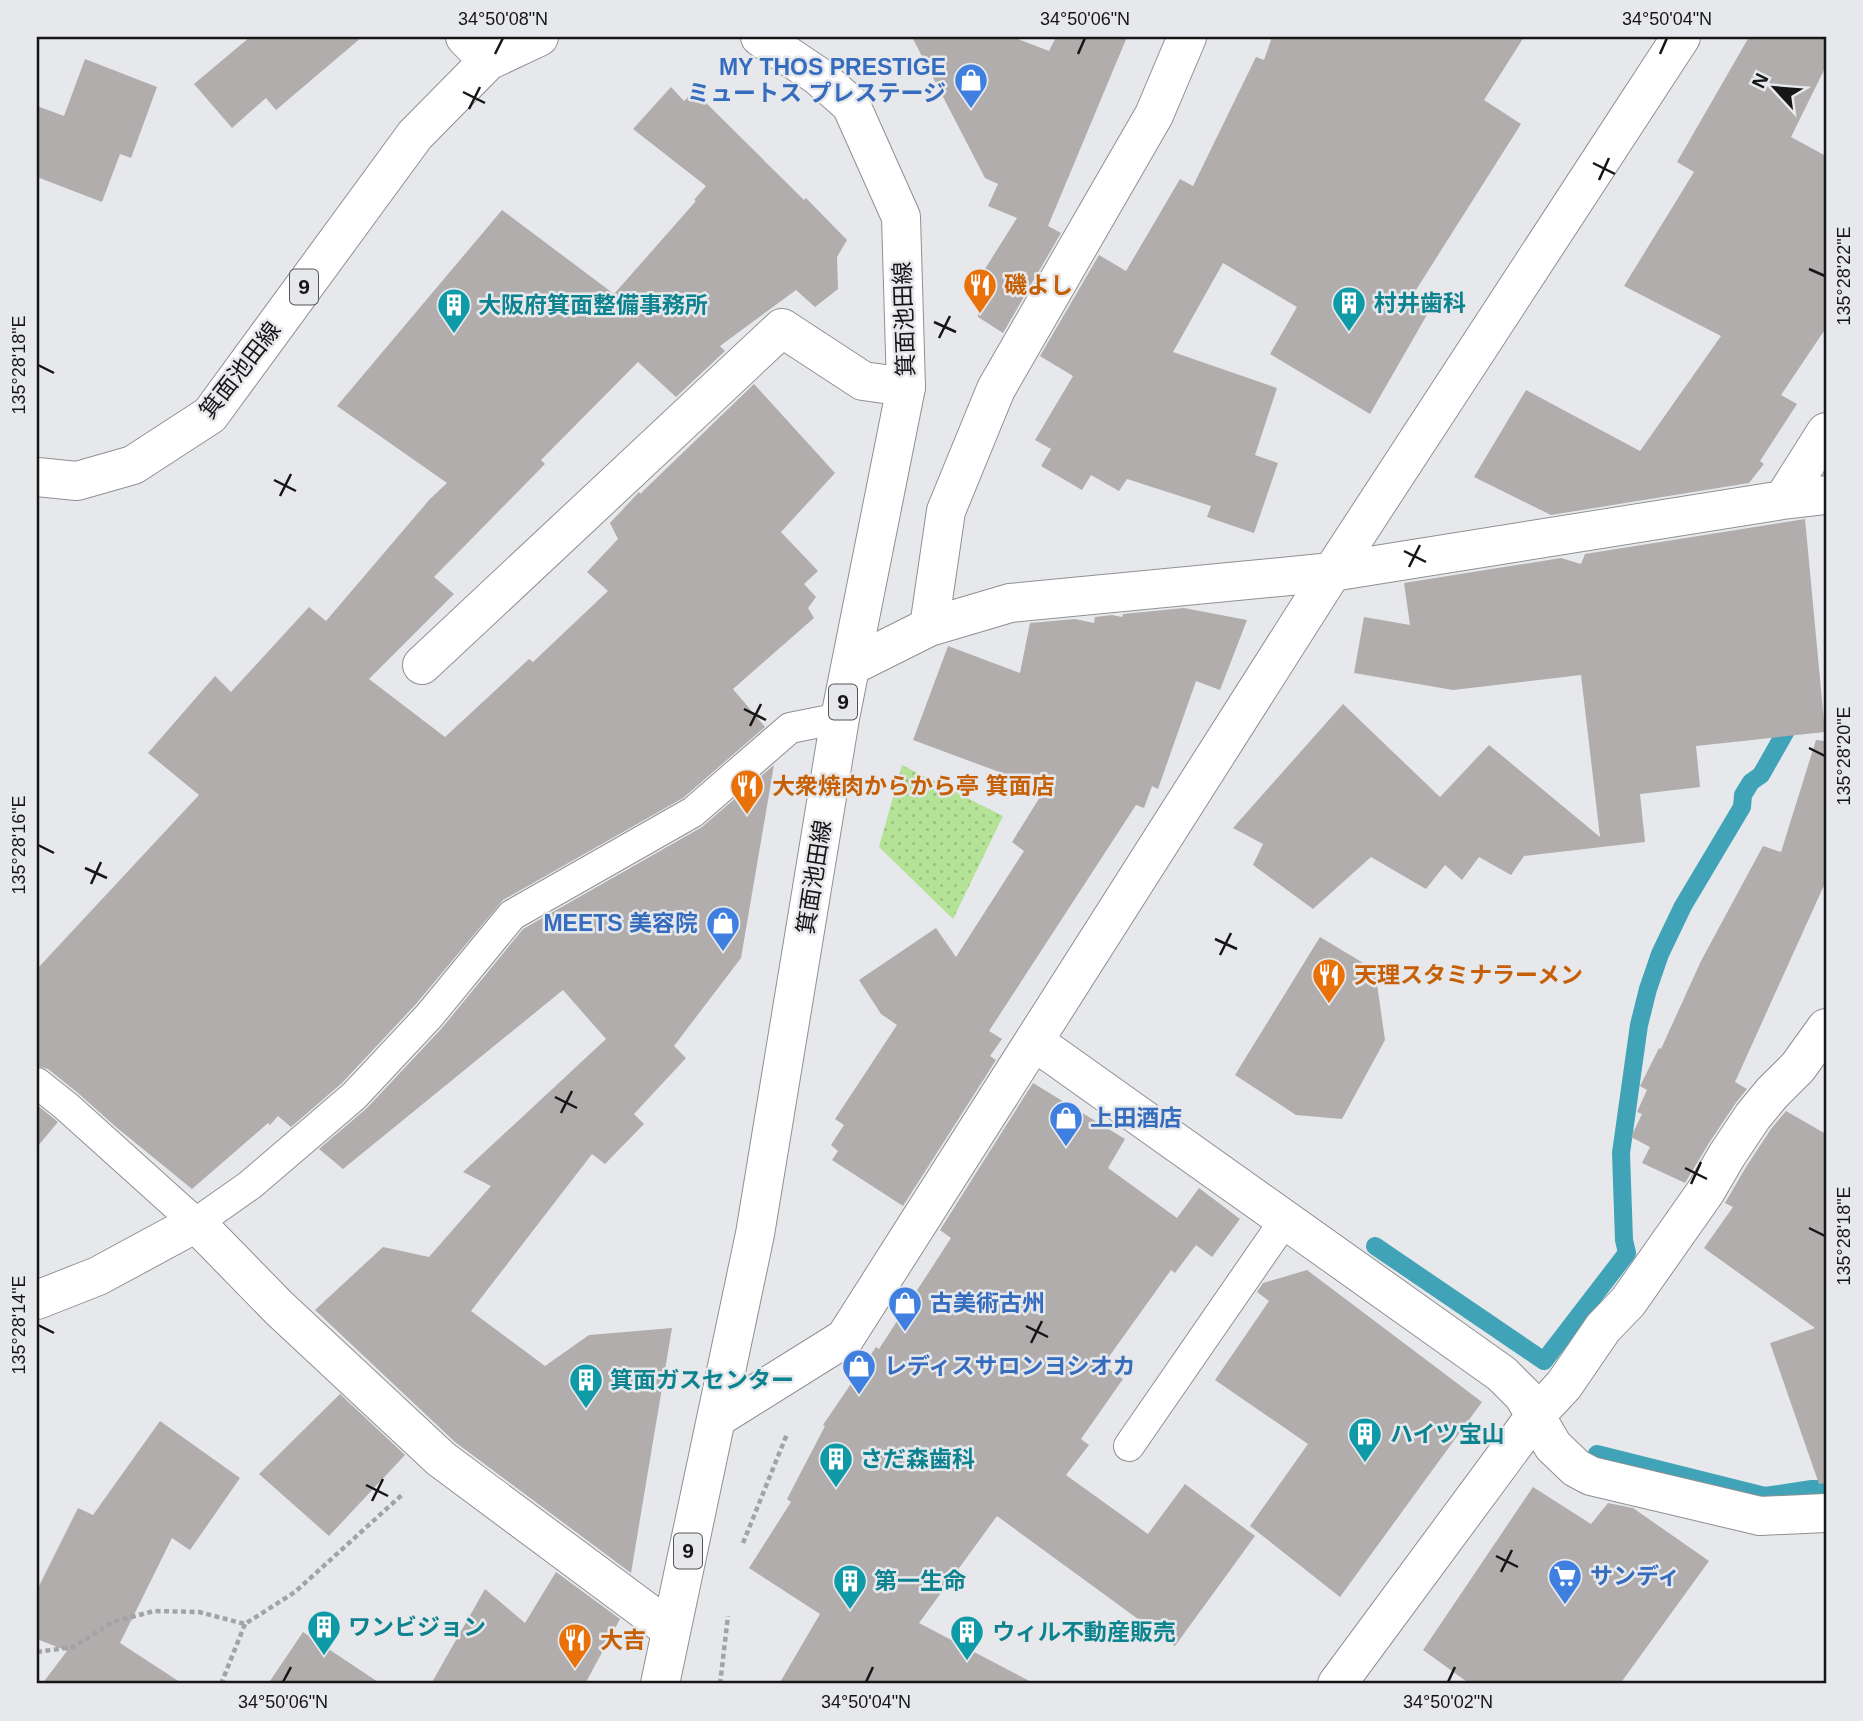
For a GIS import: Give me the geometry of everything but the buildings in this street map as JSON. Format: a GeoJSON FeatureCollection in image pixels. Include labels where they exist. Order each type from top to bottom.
{"type":"FeatureCollection","features":[{"type":"Feature","properties":{"kind":"street","name":"箕面池田線"},"geometry":{"type":"LineString","coordinates":[[37,477],[78,481],[133,465],[210,415],[476,49],[539,37]]}},
{"type":"Feature","properties":{"kind":"street","name":"箕面池田線"},"geometry":{"type":"LineString","coordinates":[[660,1684],[755,1234],[840,718],[906,387],[901,217],[851,106],[818,76],[760,37]]}},
{"type":"Feature","properties":{"kind":"street"},"geometry":{"type":"LineString","coordinates":[[929,627],[946,511],[996,389],[1153,116],[1187,37]]}},
{"type":"Feature","properties":{"kind":"street"},"geometry":{"type":"LineString","coordinates":[[717,1418],[845,1338],[1332,572],[1681,37]]}},
{"type":"Feature","properties":{"kind":"street"},"geometry":{"type":"LineString","coordinates":[[422,665],[782,328],[863,381],[906,387]]}},
{"type":"Feature","properties":{"kind":"street"},"geometry":{"type":"LineString","coordinates":[[1783,500],[1826,432]]}},
{"type":"Feature","properties":{"kind":"street"},"geometry":{"type":"LineString","coordinates":[[850,666],[929,627],[1010,603],[1332,572],[1826,495]]}},
{"type":"Feature","properties":{"kind":"street"},"geometry":{"type":"LineString","coordinates":[[1337,1684],[1535,1416],[1564,1385],[1603,1328],[1628,1302],[1706,1191],[1753,1116],[1798,1067],[1826,1028]]}},
{"type":"Feature","properties":{"kind":"street"},"geometry":{"type":"LineString","coordinates":[[1035,1042],[1503,1374],[1523,1395],[1553,1447],[1576,1468],[1591,1476],[1760,1516],[1826,1513]]}},
{"type":"Feature","properties":{"kind":"street"},"geometry":{"type":"LineString","coordinates":[[37,1300],[98,1276],[196,1223],[279,1308],[441,1459],[671,1629]]}},
{"type":"Feature","properties":{"kind":"lane"},"geometry":{"type":"LineString","coordinates":[[37,1083],[196,1223],[250,1185],[354,1096],[429,1016],[512,915],[693,812],[790,729],[840,718]]}},
{"type":"Feature","properties":{"kind":"lane"},"geometry":{"type":"LineString","coordinates":[[1129,1446],[1285,1220]]}},
{"type":"Feature","properties":{"kind":"path"},"geometry":{"type":"LineString","coordinates":[[740,1552],[791,1424]]}},
{"type":"Feature","properties":{"kind":"path"},"geometry":{"type":"LineString","coordinates":[[221,1684],[245,1624],[295,1591],[441,1459]]}},
{"type":"Feature","properties":{"kind":"path"},"geometry":{"type":"LineString","coordinates":[[720,1684],[730,1605]]}},
{"type":"Feature","properties":{"kind":"path"},"geometry":{"type":"LineString","coordinates":[[37,1652],[73,1647],[113,1622],[154,1611],[199,1612],[245,1624]]}},
{"type":"Feature","properties":{"kind":"green space"},"geometry":{"type":"Polygon","coordinates":[[[902,765],[1003,816],[953,919],[879,847],[902,765]]]}},
{"type":"Feature","properties":{"kind":"waterway"},"geometry":{"type":"LineString","coordinates":[[1375,1246],[1544,1361],[1627,1253],[1624,1240],[1621,1153],[1639,1025],[1660,954],[1683,906],[1742,807],[1743,795],[1751,782],[1761,775],[1795,715]]}},
{"type":"Feature","properties":{"kind":"waterway"},"geometry":{"type":"LineString","coordinates":[[1597,1454],[1765,1496],[1826,1489]]}},
{"type":"Feature","properties":{"kind":"place","name":"MY THOS PRESTIGE ミュートス プレステージ"},"geometry":{"type":"Point","coordinates":[971,110]}},
{"type":"Feature","properties":{"kind":"place","name":"磯よし"},"geometry":{"type":"Point","coordinates":[980,315]}},
{"type":"Feature","properties":{"kind":"place","name":"村井歯科"},"geometry":{"type":"Point","coordinates":[1349,333]}},
{"type":"Feature","properties":{"kind":"place","name":"大阪府箕面整備事務所"},"geometry":{"type":"Point","coordinates":[454,335]}},
{"type":"Feature","properties":{"kind":"place","name":"大衆焼肉からから亭 箕面店"},"geometry":{"type":"Point","coordinates":[747,816]}},
{"type":"Feature","properties":{"kind":"place","name":"MEETS 美容院"},"geometry":{"type":"Point","coordinates":[723,953]}},
{"type":"Feature","properties":{"kind":"place","name":"天理スタミナラーメン"},"geometry":{"type":"Point","coordinates":[1329,1005]}},
{"type":"Feature","properties":{"kind":"place","name":"上田酒店"},"geometry":{"type":"Point","coordinates":[1066,1148]}},
{"type":"Feature","properties":{"kind":"place","name":"古美術古州"},"geometry":{"type":"Point","coordinates":[905,1333]}},
{"type":"Feature","properties":{"kind":"place","name":"レディスサロンヨシオカ"},"geometry":{"type":"Point","coordinates":[859,1396]}},
{"type":"Feature","properties":{"kind":"place","name":"箕面ガスセンター"},"geometry":{"type":"Point","coordinates":[586,1410]}},
{"type":"Feature","properties":{"kind":"place","name":"ハイツ宝山"},"geometry":{"type":"Point","coordinates":[1365,1464]}},
{"type":"Feature","properties":{"kind":"place","name":"さだ森歯科"},"geometry":{"type":"Point","coordinates":[836,1489]}},
{"type":"Feature","properties":{"kind":"place","name":"サンディ"},"geometry":{"type":"Point","coordinates":[1565,1606]}},
{"type":"Feature","properties":{"kind":"place","name":"第一生命"},"geometry":{"type":"Point","coordinates":[850,1611]}},
{"type":"Feature","properties":{"kind":"place","name":"ワンビジョン"},"geometry":{"type":"Point","coordinates":[324,1657]}},
{"type":"Feature","properties":{"kind":"place","name":"ウィル不動産販売"},"geometry":{"type":"Point","coordinates":[967,1662]}},
{"type":"Feature","properties":{"kind":"place","name":"大吉"},"geometry":{"type":"Point","coordinates":[575,1670]}}]}
